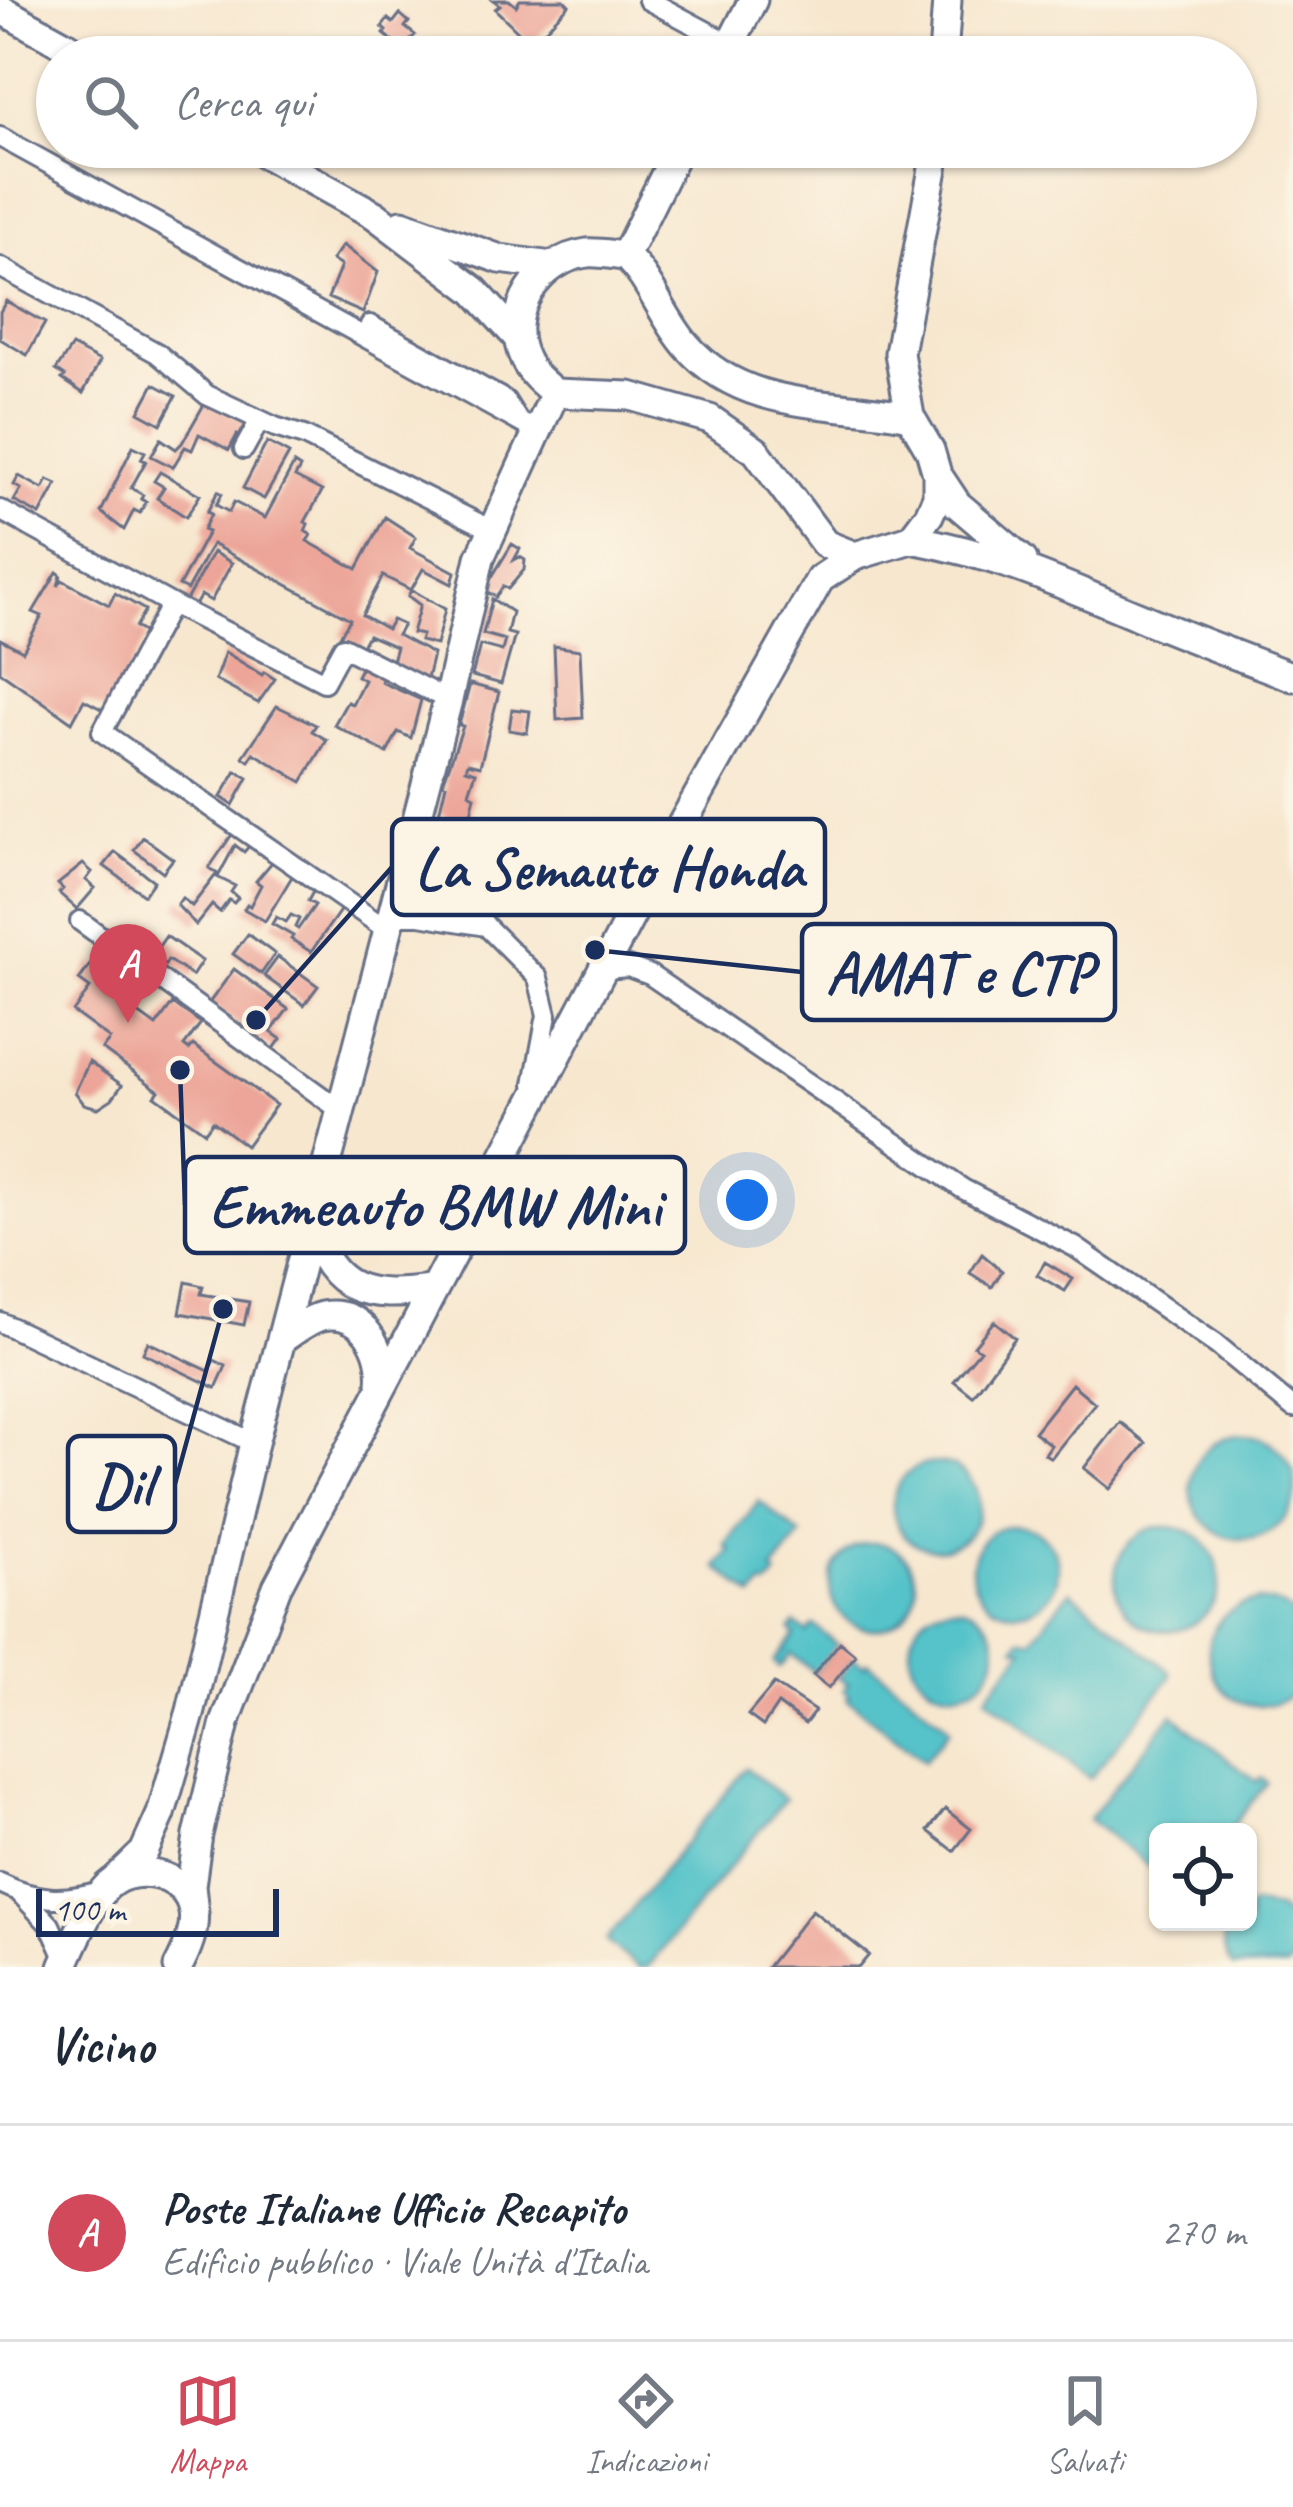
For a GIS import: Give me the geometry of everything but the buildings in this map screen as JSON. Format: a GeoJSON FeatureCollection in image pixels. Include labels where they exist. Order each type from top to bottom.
{"type":"FeatureCollection","features":[{"type":"Feature","properties":{"kind":"main road"},"geometry":{"type":"LineString","coordinates":[[735,36],[753,0]]}},
{"type":"Feature","properties":{"kind":"main road"},"geometry":{"type":"LineString","coordinates":[[944,36],[946,0]]}},
{"type":"Feature","properties":{"kind":"main road"},"geometry":{"type":"LineString","coordinates":[[0,9],[49,36]]}},
{"type":"Feature","properties":{"kind":"main road"},"geometry":{"type":"LineString","coordinates":[[290,168],[375,215],[474,290],[518,338]]}},
{"type":"Feature","properties":{"kind":"main road"},"geometry":{"type":"LineString","coordinates":[[625,256],[669,168]]}},
{"type":"Feature","properties":{"kind":"main road"},"geometry":{"type":"LineString","coordinates":[[933,168],[899,353],[910,416],[957,505],[1035,571]]}},
{"type":"Feature","properties":{"kind":"main road"},"geometry":{"type":"LineString","coordinates":[[375,215],[500,259],[552,266]]}},
{"type":"Feature","properties":{"kind":"main road"},"geometry":{"type":"LineString","coordinates":[[855,556],[825,544],[756,452],[710,419],[630,396],[555,393],[523,358],[518,338],[521,306],[552,266],[586,253],[625,256],[639,268],[672,329],[714,370],[787,402],[910,416]]}},
{"type":"Feature","properties":{"kind":"main road"},"geometry":{"type":"LineString","coordinates":[[65,1964],[109,1885],[143,1852],[161,1814],[448,700],[480,558],[527,427],[555,393]]}},
{"type":"Feature","properties":{"kind":"main road"},"geometry":{"type":"LineString","coordinates":[[911,539],[937,497],[938,474]]}},
{"type":"Feature","properties":{"kind":"main road"},"geometry":{"type":"LineString","coordinates":[[178,1967],[187,1950],[198,1835],[225,1723],[278,1587],[643,893],[820,580],[855,556],[911,539],[967,549],[1035,571],[1293,677]]}},
{"type":"Feature","properties":{"kind":"main road"},"geometry":{"type":"LineString","coordinates":[[310,1225],[325,1261],[365,1293],[400,1296],[431,1291]]}},
{"type":"Feature","properties":{"kind":"main road"},"geometry":{"type":"LineString","coordinates":[[281,1340],[317,1317],[349,1320],[365,1328],[378,1349],[381,1388]]}},
{"type":"Feature","properties":{"kind":"main road"},"geometry":{"type":"LineString","coordinates":[[109,1885],[143,1871],[172,1880],[186,1894],[194,1913]]}},
{"type":"Feature","properties":{"kind":"street"},"geometry":{"type":"LineString","coordinates":[[649,0],[704,36]]}},
{"type":"Feature","properties":{"kind":"street"},"geometry":{"type":"LineString","coordinates":[[0,137],[36,157]]}},
{"type":"Feature","properties":{"kind":"street"},"geometry":{"type":"LineString","coordinates":[[56,168],[527,427]]}},
{"type":"Feature","properties":{"kind":"street"},"geometry":{"type":"LineString","coordinates":[[0,267],[157,353],[207,395],[304,436],[492,530]]}},
{"type":"Feature","properties":{"kind":"street"},"geometry":{"type":"LineString","coordinates":[[370,325],[506,400],[527,427]]}},
{"type":"Feature","properties":{"kind":"street"},"geometry":{"type":"LineString","coordinates":[[244,449],[260,420]]}},
{"type":"Feature","properties":{"kind":"street"},"geometry":{"type":"LineString","coordinates":[[0,511],[324,682],[344,647],[448,700]]}},
{"type":"Feature","properties":{"kind":"street"},"geometry":{"type":"LineString","coordinates":[[171,604],[102,732],[388,922],[420,915],[486,926]]}},
{"type":"Feature","properties":{"kind":"street"},"geometry":{"type":"LineString","coordinates":[[416,813],[447,834],[457,886],[486,926],[538,979],[547,1015],[530,1106]]}},
{"type":"Feature","properties":{"kind":"street"},"geometry":{"type":"LineString","coordinates":[[80,921],[340,1110]]}},
{"type":"Feature","properties":{"kind":"street"},"geometry":{"type":"LineString","coordinates":[[606,969],[628,967],[650,975],[962,1189],[1075,1247],[1217,1346],[1293,1408]]}},
{"type":"Feature","properties":{"kind":"street"},"geometry":{"type":"LineString","coordinates":[[0,1322],[254,1443]]}},
{"type":"Feature","properties":{"kind":"street"},"geometry":{"type":"LineString","coordinates":[[0,1883],[50,1900],[109,1885]]}},
{"type":"Feature","properties":{"kind":"street"},"geometry":{"type":"LineString","coordinates":[[20,1893],[50,1925],[65,1964]]}},
{"type":"Feature","properties":{"kind":"water"},"geometry":{"type":"Polygon","coordinates":[[[1243,1435],[1263,1439],[1280,1450],[1291,1467],[1291,1507],[1280,1524],[1263,1535],[1243,1539],[1223,1535],[1206,1524],[1195,1507],[1191,1487],[1195,1467],[1206,1450],[1223,1439],[1243,1435]]]}},
{"type":"Feature","properties":{"kind":"water"},"geometry":{"type":"Polygon","coordinates":[[[936,1463],[952,1466],[966,1476],[976,1490],[976,1522],[966,1536],[952,1546],[936,1549],[920,1546],[906,1536],[896,1522],[893,1506],[896,1490],[906,1476],[920,1466],[936,1463]]]}},
{"type":"Feature","properties":{"kind":"water"},"geometry":{"type":"Polygon","coordinates":[[[759,1501],[801,1535],[773,1571],[777,1575],[753,1597],[717,1567],[730,1550],[725,1545],[759,1501]]]}},
{"type":"Feature","properties":{"kind":"water"},"geometry":{"type":"Polygon","coordinates":[[[1015,1526],[1046,1538],[1058,1569],[1046,1600],[1015,1612],[984,1600],[972,1569],[984,1538],[1015,1526]]]}},
{"type":"Feature","properties":{"kind":"water"},"geometry":{"type":"Polygon","coordinates":[[[1167,1527],[1187,1531],[1204,1542],[1215,1559],[1219,1579],[1215,1599],[1204,1616],[1187,1627],[1167,1631],[1147,1627],[1130,1616],[1119,1599],[1115,1579],[1119,1559],[1130,1542],[1147,1531],[1167,1527]]]}},
{"type":"Feature","properties":{"kind":"water"},"geometry":{"type":"Polygon","coordinates":[[[873,1543],[904,1555],[916,1586],[904,1617],[873,1629],[842,1617],[830,1586],[842,1555],[873,1543]]]}},
{"type":"Feature","properties":{"kind":"water"},"geometry":{"type":"Polygon","coordinates":[[[1070,1591],[1170,1671],[1171,1677],[1090,1779],[986,1696],[1024,1649],[1015,1647],[1021,1639],[1032,1640],[1070,1591]]]}},
{"type":"Feature","properties":{"kind":"water"},"geometry":{"type":"Polygon","coordinates":[[[1258,1601],[1278,1604],[1293,1613],[1293,1694],[1266,1705],[1243,1703],[1225,1691],[1213,1672],[1209,1650],[1214,1629],[1230,1611],[1258,1601]]]}},
{"type":"Feature","properties":{"kind":"water"},"geometry":{"type":"Polygon","coordinates":[[[953,1606],[984,1618],[996,1649],[984,1680],[953,1692],[922,1680],[910,1649],[922,1618],[953,1606]]]}},
{"type":"Feature","properties":{"kind":"water"},"geometry":{"type":"Polygon","coordinates":[[[795,1624],[807,1632],[813,1625],[838,1645],[815,1673],[791,1654],[780,1667],[774,1662],[795,1635],[790,1630],[795,1624]]]}},
{"type":"Feature","properties":{"kind":"water"},"geometry":{"type":"Polygon","coordinates":[[[853,1658],[864,1666],[868,1662],[949,1730],[924,1761],[847,1699],[848,1684],[838,1677],[853,1658]]]}},
{"type":"Feature","properties":{"kind":"water"},"geometry":{"type":"Polygon","coordinates":[[[1172,1714],[1257,1782],[1261,1778],[1267,1783],[1235,1823],[1149,1823],[1149,1867],[1089,1819],[1172,1714]]]}},
{"type":"Feature","properties":{"kind":"water"},"geometry":{"type":"Polygon","coordinates":[[[746,1768],[785,1799],[648,1967],[638,1967],[606,1941],[746,1768]]]}},
{"type":"Feature","properties":{"kind":"water"},"geometry":{"type":"Polygon","coordinates":[[[1257,1906],[1277,1909],[1291,1921],[1293,1960],[1288,1967],[1232,1967],[1226,1931],[1257,1931],[1257,1906]]]}},
{"type":"Feature","properties":{"kind":"place","name":"AMAT e CTP"},"geometry":{"type":"Point","coordinates":[595,950]}},
{"type":"Feature","properties":{"kind":"place","name":"La Semauto Honda"},"geometry":{"type":"Point","coordinates":[256,1020]}},
{"type":"Feature","properties":{"kind":"place","name":"Poste Italiane Ufficio Recapito"},"geometry":{"type":"Point","coordinates":[128,1023]}},
{"type":"Feature","properties":{"kind":"place","name":"Emmeauto BMW Mini"},"geometry":{"type":"Point","coordinates":[180,1070]}},
{"type":"Feature","properties":{"kind":"place","name":"Dil"},"geometry":{"type":"Point","coordinates":[223,1309]}}]}
